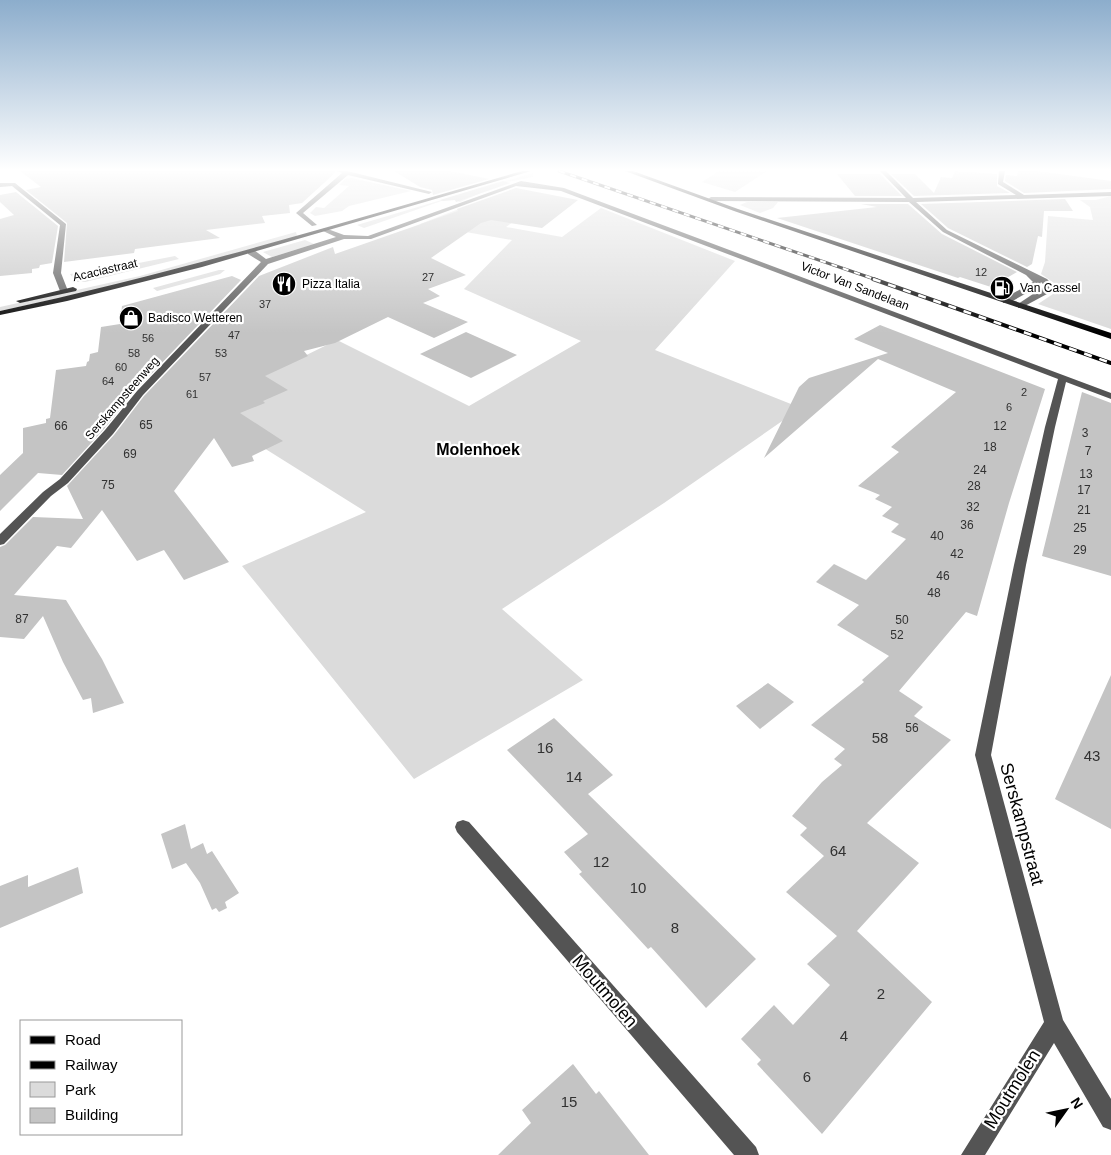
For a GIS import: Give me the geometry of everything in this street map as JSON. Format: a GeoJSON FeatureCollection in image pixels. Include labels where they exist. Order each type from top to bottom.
{"type":"FeatureCollection","features":[{"type":"Feature","properties":{"kind":"main road","name":"Acaciastraat"},"geometry":{"type":"LineString","coordinates":[[0,304],[139,274],[314,225]]}},
{"type":"Feature","properties":{"kind":"main road","name":"Acaciastraat"},"geometry":{"type":"LineString","coordinates":[[0,313],[132,284],[342,225]]}},
{"type":"Feature","properties":{"kind":"main road"},"geometry":{"type":"LineString","coordinates":[[780,225],[1111,336]]}},
{"type":"Feature","properties":{"kind":"street"},"geometry":{"type":"LineString","coordinates":[[63,225],[57,273],[64,291]]}},
{"type":"Feature","properties":{"kind":"street","name":"Victor Van Sandelaan"},"geometry":{"type":"LineString","coordinates":[[343,237],[369,238],[404,225]]}},
{"type":"Feature","properties":{"kind":"street","name":"Victor Van Sandelaan"},"geometry":{"type":"LineString","coordinates":[[657,225],[1111,396]]}},
{"type":"Feature","properties":{"kind":"street"},"geometry":{"type":"LineString","coordinates":[[939,225],[945,231],[1050,286],[1044,292],[1021,306]]}},
{"type":"Feature","properties":{"kind":"street"},"geometry":{"type":"LineString","coordinates":[[325,230],[343,237]]}},
{"type":"Feature","properties":{"kind":"street","name":"Serskampsteenweg"},"geometry":{"type":"LineString","coordinates":[[0,541],[46,494],[64,481],[109,432],[140,393],[265,262],[343,237]]}},
{"type":"Feature","properties":{"kind":"street"},"geometry":{"type":"LineString","coordinates":[[250,252],[265,262]]}},
{"type":"Feature","properties":{"kind":"street"},"geometry":{"type":"LineString","coordinates":[[1006,301],[1036,284],[1037,282],[1029,274]]}},
{"type":"Feature","properties":{"kind":"street","name":"Serskampstraat"},"geometry":{"type":"LineString","coordinates":[[1063,378],[1050,427],[1009,616],[983,755],[1054,1024],[1111,1119]]}},
{"type":"Feature","properties":{"kind":"street","name":"Moutmolen"},"geometry":{"type":"LineString","coordinates":[[463,827],[748,1155]]}},
{"type":"Feature","properties":{"kind":"street","name":"Moutmolen"},"geometry":{"type":"LineString","coordinates":[[972,1155],[1054,1024]]}},
{"type":"Feature","properties":{"kind":"green space"},"geometry":{"type":"Polygon","coordinates":[[[357,225],[373,225],[364,228],[357,225]]]}},
{"type":"Feature","properties":{"kind":"green space"},"geometry":{"type":"Polygon","coordinates":[[[425,225],[509,225],[506,227],[562,237],[578,225],[644,225],[735,261],[655,350],[801,408],[664,503],[502,609],[583,680],[414,779],[242,566],[366,512],[216,418],[241,387],[337,340],[469,406],[581,341],[464,289],[512,240],[425,225]]]}},
{"type":"Feature","properties":{"kind":"green space"},"geometry":{"type":"Polygon","coordinates":[[[1047,225],[1111,225],[1111,329],[1038,304],[1056,292],[1054,283],[1041,274],[1045,262],[1047,225]]]}},
{"type":"Feature","properties":{"kind":"green space"},"geometry":{"type":"Polygon","coordinates":[[[296,232],[297,236],[145,279],[0,311],[0,307],[140,276],[296,232]]]}},
{"type":"Feature","properties":{"kind":"green space"},"geometry":{"type":"Polygon","coordinates":[[[305,240],[314,244],[272,257],[263,252],[305,240]]]}},
{"type":"Feature","properties":{"kind":"green space"},"geometry":{"type":"Polygon","coordinates":[[[175,256],[179,259],[85,282],[76,282],[70,274],[123,266],[175,256]]]}},
{"type":"Feature","properties":{"kind":"green space"},"geometry":{"type":"Polygon","coordinates":[[[225,270],[220,274],[157,291],[153,288],[225,270]]]}},
{"type":"Feature","properties":{"kind":"building"},"geometry":{"type":"Polygon","coordinates":[[[0,225],[58,226],[52,263],[40,265],[39,268],[32,269],[32,273],[0,276],[0,225]]]}},
{"type":"Feature","properties":{"kind":"building"},"geometry":{"type":"Polygon","coordinates":[[[67,225],[249,225],[206,230],[220,238],[135,249],[134,253],[64,262],[67,225]]]}},
{"type":"Feature","properties":{"kind":"building"},"geometry":{"type":"Polygon","coordinates":[[[418,225],[478,225],[431,258],[466,275],[428,289],[440,296],[423,303],[468,322],[434,338],[388,317],[335,343],[304,351],[308,356],[265,376],[288,390],[263,401],[265,403],[240,413],[283,441],[252,456],[254,461],[232,467],[214,438],[174,491],[229,562],[184,580],[164,550],[137,561],[102,510],[71,548],[57,546],[14,595],[66,600],[102,659],[124,703],[93,713],[91,698],[83,700],[63,662],[43,616],[24,639],[0,637],[0,547],[5,545],[33,517],[83,519],[67,486],[114,435],[144,396],[259,276],[333,247],[335,254],[418,225]]]}},
{"type":"Feature","properties":{"kind":"building"},"geometry":{"type":"Polygon","coordinates":[[[522,225],[546,225],[542,228],[522,225]]]}},
{"type":"Feature","properties":{"kind":"building"},"geometry":{"type":"Polygon","coordinates":[[[798,225],[932,225],[942,234],[1017,272],[991,287],[958,278],[798,225]]]}},
{"type":"Feature","properties":{"kind":"building"},"geometry":{"type":"Polygon","coordinates":[[[945,225],[1043,225],[1042,237],[1038,236],[1032,264],[1027,267],[945,225]]]}},
{"type":"Feature","properties":{"kind":"building"},"geometry":{"type":"Polygon","coordinates":[[[232,276],[241,280],[136,390],[62,475],[38,473],[0,511],[0,475],[23,453],[23,428],[46,423],[46,419],[50,418],[56,370],[86,366],[90,354],[98,352],[101,327],[120,324],[122,306],[232,276]]]}},
{"type":"Feature","properties":{"kind":"building"},"geometry":{"type":"Polygon","coordinates":[[[880,325],[1045,389],[1009,503],[977,616],[966,612],[899,691],[923,707],[914,716],[951,740],[867,823],[919,863],[857,931],[932,1002],[822,1134],[757,1064],[761,1060],[741,1039],[774,1005],[793,1025],[830,985],[807,964],[837,936],[786,892],[824,856],[800,835],[807,828],[792,816],[822,782],[842,765],[834,759],[845,749],[811,725],[864,682],[862,680],[889,656],[837,625],[859,605],[816,582],[834,564],[866,580],[906,539],[891,532],[899,524],[882,516],[892,507],[875,499],[880,495],[858,486],[899,452],[891,447],[956,392],[878,359],[764,458],[799,387],[809,378],[888,353],[854,339],[880,325]]]}},
{"type":"Feature","properties":{"kind":"building"},"geometry":{"type":"Polygon","coordinates":[[[466,332],[517,355],[471,378],[420,354],[466,332]]]}},
{"type":"Feature","properties":{"kind":"building"},"geometry":{"type":"Polygon","coordinates":[[[1082,392],[1111,403],[1111,576],[1042,556],[1082,392]]]}},
{"type":"Feature","properties":{"kind":"building"},"geometry":{"type":"Polygon","coordinates":[[[1111,675],[1111,829],[1055,799],[1111,675]]]}},
{"type":"Feature","properties":{"kind":"building"},"geometry":{"type":"Polygon","coordinates":[[[768,683],[794,702],[760,729],[736,706],[768,683]]]}},
{"type":"Feature","properties":{"kind":"building"},"geometry":{"type":"Polygon","coordinates":[[[554,718],[613,775],[588,794],[756,959],[706,1008],[651,947],[648,949],[579,874],[582,872],[564,852],[588,834],[507,750],[554,718]]]}},
{"type":"Feature","properties":{"kind":"building"},"geometry":{"type":"Polygon","coordinates":[[[185,824],[191,849],[203,843],[207,854],[212,851],[239,893],[225,902],[227,908],[219,912],[216,908],[212,910],[200,883],[186,863],[172,869],[161,834],[185,824]]]}},
{"type":"Feature","properties":{"kind":"building"},"geometry":{"type":"Polygon","coordinates":[[[78,867],[83,893],[0,928],[0,886],[28,875],[28,887],[78,867]]]}},
{"type":"Feature","properties":{"kind":"building"},"geometry":{"type":"Polygon","coordinates":[[[573,1064],[596,1094],[599,1091],[649,1155],[498,1155],[531,1123],[522,1110],[573,1064]]]}},
{"type":"Feature","properties":{"kind":"railway"},"geometry":{"type":"LineString","coordinates":[[716,225],[877,280]]}},
{"type":"Feature","properties":{"kind":"railway"},"geometry":{"type":"LineString","coordinates":[[873,279],[1111,363]]}},
{"type":"Feature","properties":{"kind":"place","name":"Pizza Italia"},"geometry":{"type":"Point","coordinates":[284,284]}},
{"type":"Feature","properties":{"kind":"place","name":"Van Cassel"},"geometry":{"type":"Point","coordinates":[1002,288]}},
{"type":"Feature","properties":{"kind":"place","name":"Badisco Wetteren"},"geometry":{"type":"Point","coordinates":[131,318]}},
{"type":"Feature","properties":{"kind":"district","name":"Molenhoek"},"geometry":{"type":"Point","coordinates":[478,449]}}]}
